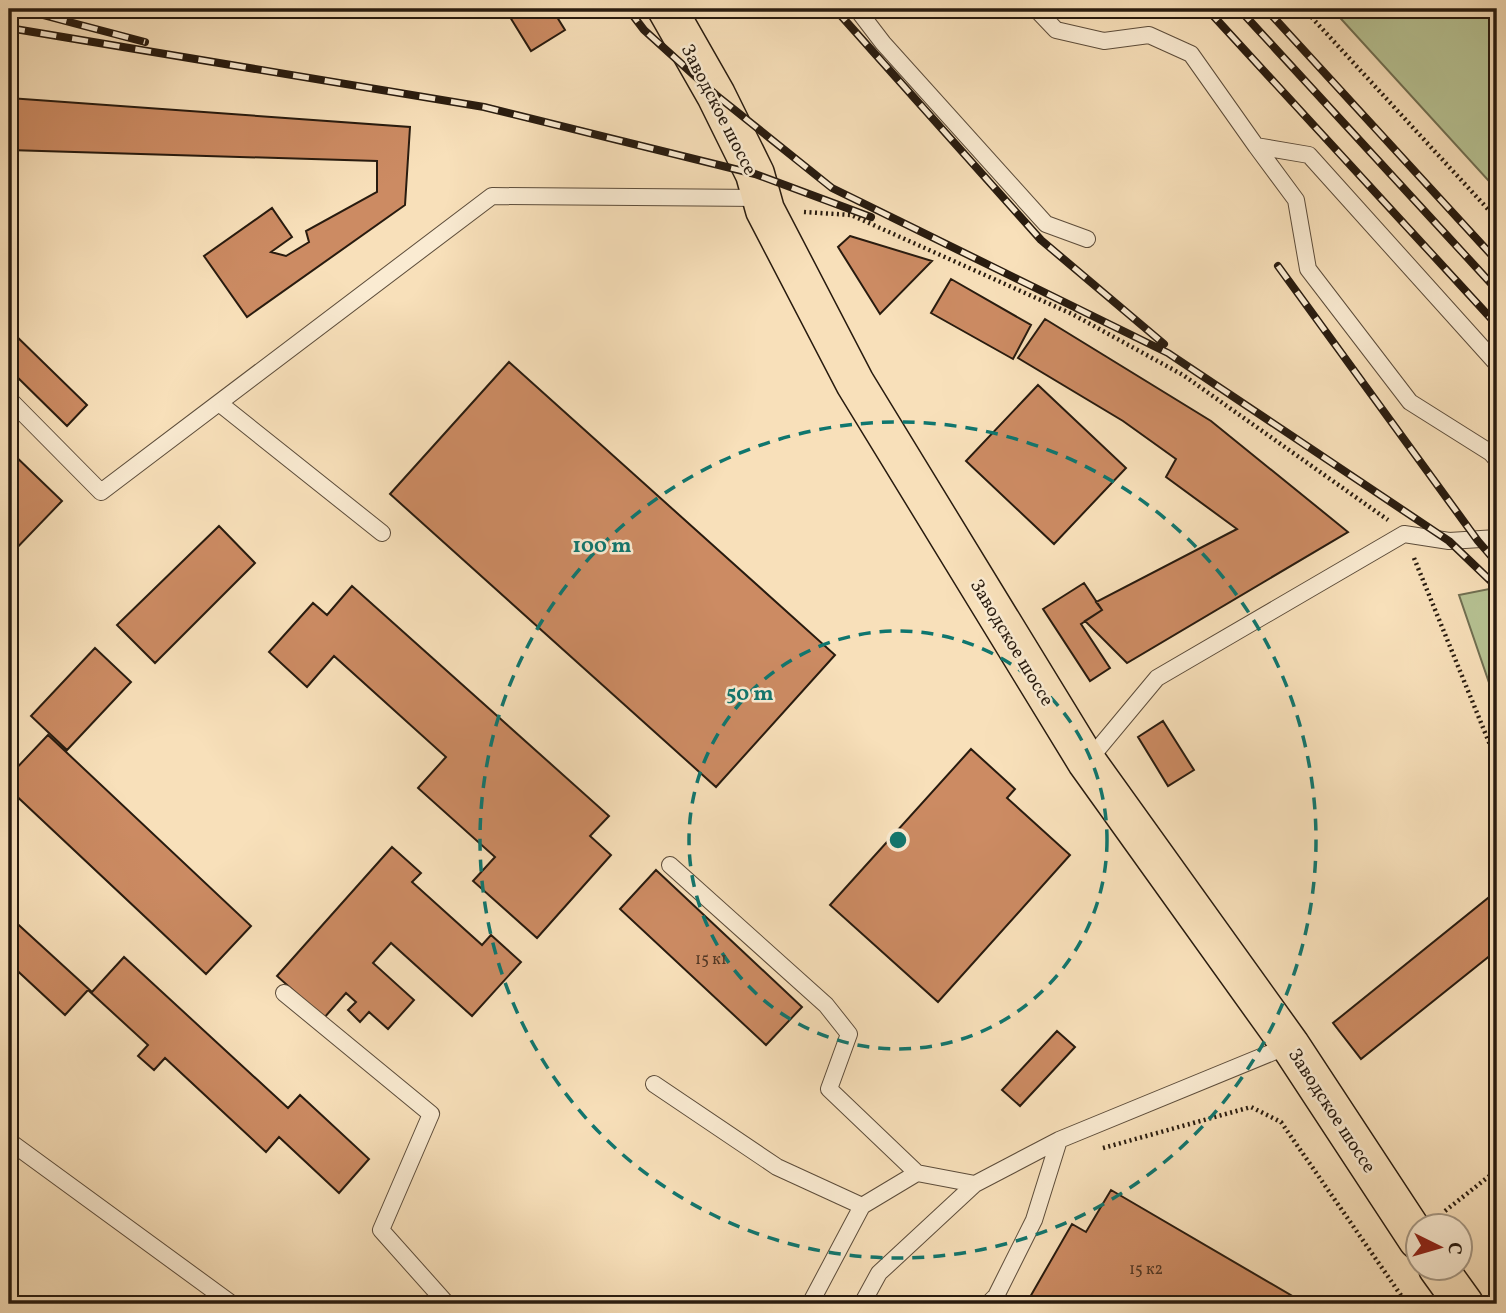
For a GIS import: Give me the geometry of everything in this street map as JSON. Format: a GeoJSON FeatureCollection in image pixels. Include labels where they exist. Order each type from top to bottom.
{"type":"FeatureCollection","features":[{"type":"Feature","properties":{"kind":"main road","name":"Заводское шоссе"},"geometry":{"type":"LineString","coordinates":[[667,9],[716,95],[755,174],[763,204],[855,383],[1087,762],[1290,1045],[1404,1217]]}},
{"type":"Feature","properties":{"kind":"lane"},"geometry":{"type":"LineString","coordinates":[[857,9],[883,43],[1046,224],[1087,239]]}},
{"type":"Feature","properties":{"kind":"lane"},"geometry":{"type":"LineString","coordinates":[[1036,9],[1056,30],[1104,41],[1149,35],[1191,54],[1296,201],[1308,269],[1410,402],[1491,453],[1497,460]]}},
{"type":"Feature","properties":{"kind":"lane"},"geometry":{"type":"LineString","coordinates":[[1256,146],[1309,155],[1497,364]]}},
{"type":"Feature","properties":{"kind":"lane"},"geometry":{"type":"LineString","coordinates":[[9,399],[101,492],[492,196],[763,204]]}},
{"type":"Feature","properties":{"kind":"lane"},"geometry":{"type":"LineString","coordinates":[[219,403],[382,533]]}},
{"type":"Feature","properties":{"kind":"lane"},"geometry":{"type":"LineString","coordinates":[[1087,762],[1157,678],[1404,534],[1448,541],[1497,538]]}},
{"type":"Feature","properties":{"kind":"lane"},"geometry":{"type":"LineString","coordinates":[[670,865],[826,1005],[849,1034],[829,1089],[917,1173],[975,1184]]}},
{"type":"Feature","properties":{"kind":"lane"},"geometry":{"type":"LineString","coordinates":[[284,993],[431,1114],[381,1230],[447,1304]]}},
{"type":"Feature","properties":{"kind":"lane"},"geometry":{"type":"LineString","coordinates":[[862,1304],[879,1273],[975,1184],[1059,1140],[1290,1045]]}},
{"type":"Feature","properties":{"kind":"lane"},"geometry":{"type":"LineString","coordinates":[[654,1084],[777,1167],[862,1206]]}},
{"type":"Feature","properties":{"kind":"lane"},"geometry":{"type":"LineString","coordinates":[[988,1304],[996,1296],[1034,1220],[1059,1140]]}},
{"type":"Feature","properties":{"kind":"lane"},"geometry":{"type":"LineString","coordinates":[[9,1141],[232,1304]]}},
{"type":"Feature","properties":{"kind":"lane"},"geometry":{"type":"LineString","coordinates":[[810,1304],[862,1206],[917,1173]]}},
{"type":"Feature","properties":{"kind":"path"},"geometry":{"type":"LineString","coordinates":[[1304,9],[1497,219]]}},
{"type":"Feature","properties":{"kind":"path"},"geometry":{"type":"LineString","coordinates":[[763,204],[851,215],[1072,314],[1183,375],[1386,518],[1404,534],[1497,762]]}},
{"type":"Feature","properties":{"kind":"path"},"geometry":{"type":"LineString","coordinates":[[1052,1162],[1251,1107],[1281,1122],[1407,1304]]}},
{"type":"Feature","properties":{"kind":"path"},"geometry":{"type":"LineString","coordinates":[[1446,1211],[1497,1170]]}},
{"type":"Feature","properties":{"kind":"green space"},"geometry":{"type":"Polygon","coordinates":[[[1332,9],[1497,9],[1497,190],[1332,9]]]}},
{"type":"Feature","properties":{"kind":"green space"},"geometry":{"type":"Polygon","coordinates":[[[1494,588],[1497,591],[1497,706],[1459,595],[1494,588]]]}},
{"type":"Feature","properties":{"kind":"building"},"geometry":{"type":"Polygon","coordinates":[[[505,9],[552,9],[565,30],[531,51],[505,9]]]}},
{"type":"Feature","properties":{"kind":"building"},"geometry":{"type":"Polygon","coordinates":[[[9,98],[410,127],[405,205],[247,317],[204,256],[272,208],[292,237],[271,252],[286,256],[309,242],[306,231],[377,192],[377,161],[9,150],[9,98]]]}},
{"type":"Feature","properties":{"kind":"building"},"geometry":{"type":"Polygon","coordinates":[[[850,236],[932,261],[880,314],[838,247],[850,236]]]}},
{"type":"Feature","properties":{"kind":"building"},"geometry":{"type":"Polygon","coordinates":[[[951,279],[1031,325],[1013,359],[931,313],[951,279]]]}},
{"type":"Feature","properties":{"kind":"building"},"geometry":{"type":"Polygon","coordinates":[[[1045,319],[1211,421],[1348,532],[1127,663],[1085,621],[1102,610],[1096,602],[1237,529],[1166,477],[1176,459],[1123,421],[1018,358],[1045,319]]]}},
{"type":"Feature","properties":{"kind":"building"},"geometry":{"type":"Polygon","coordinates":[[[9,329],[87,405],[67,426],[9,369],[9,329]]]}},
{"type":"Feature","properties":{"kind":"building"},"geometry":{"type":"Polygon","coordinates":[[[509,362],[835,655],[716,787],[390,494],[509,362]]]}},
{"type":"Feature","properties":{"kind":"building"},"geometry":{"type":"Polygon","coordinates":[[[1038,385],[1126,468],[1054,544],[966,461],[1038,385]]]}},
{"type":"Feature","properties":{"kind":"building"},"geometry":{"type":"Polygon","coordinates":[[[9,450],[62,501],[9,556],[9,450]]]}},
{"type":"Feature","properties":{"kind":"building"},"geometry":{"type":"Polygon","coordinates":[[[219,526],[255,563],[155,663],[117,625],[219,526]]]}},
{"type":"Feature","properties":{"kind":"building"},"geometry":{"type":"Polygon","coordinates":[[[1084,583],[1102,610],[1081,624],[1110,668],[1090,681],[1043,609],[1084,583]]]}},
{"type":"Feature","properties":{"kind":"building"},"geometry":{"type":"Polygon","coordinates":[[[352,586],[609,816],[590,836],[611,855],[537,938],[473,881],[495,857],[418,788],[446,757],[334,656],[307,687],[269,652],[313,603],[327,615],[352,586]]]}},
{"type":"Feature","properties":{"kind":"building"},"geometry":{"type":"Polygon","coordinates":[[[95,648],[131,682],[67,750],[31,716],[95,648]]]}},
{"type":"Feature","properties":{"kind":"building"},"geometry":{"type":"Polygon","coordinates":[[[1163,721],[1194,770],[1168,786],[1138,737],[1163,721]]]}},
{"type":"Feature","properties":{"kind":"building"},"geometry":{"type":"Polygon","coordinates":[[[48,735],[251,926],[206,974],[9,789],[9,776],[48,735]]]}},
{"type":"Feature","properties":{"kind":"building"},"geometry":{"type":"Polygon","coordinates":[[[971,749],[1015,789],[1007,798],[1070,855],[938,1002],[830,905],[971,749]]]}},
{"type":"Feature","properties":{"kind":"building"},"geometry":{"type":"Polygon","coordinates":[[[392,847],[421,873],[412,882],[482,945],[491,935],[521,962],[472,1016],[391,943],[373,963],[414,1000],[388,1029],[369,1012],[360,1022],[348,1010],[356,1002],[346,993],[324,1018],[277,976],[392,847]]]}},
{"type":"Feature","properties":{"kind":"building"},"geometry":{"type":"Polygon","coordinates":[[[656,870],[802,1007],[766,1045],[620,909],[656,870]]]}},
{"type":"Feature","properties":{"kind":"building"},"geometry":{"type":"Polygon","coordinates":[[[1493,894],[1497,899],[1497,950],[1361,1059],[1333,1023],[1493,894]]]}},
{"type":"Feature","properties":{"kind":"building"},"geometry":{"type":"Polygon","coordinates":[[[10,917],[92,992],[124,957],[288,1108],[300,1095],[369,1159],[339,1193],[279,1137],[266,1152],[165,1058],[154,1070],[138,1056],[148,1045],[88,990],[65,1015],[9,963],[10,917]]]}},
{"type":"Feature","properties":{"kind":"building"},"geometry":{"type":"Polygon","coordinates":[[[1057,1031],[1075,1047],[1020,1106],[1002,1090],[1057,1031]]]}},
{"type":"Feature","properties":{"kind":"building"},"geometry":{"type":"Polygon","coordinates":[[[1111,1190],[1306,1304],[1026,1304],[1072,1224],[1086,1232],[1111,1190]]]}},
{"type":"Feature","properties":{"kind":"railway"},"geometry":{"type":"LineString","coordinates":[[20,9],[145,42]]}},
{"type":"Feature","properties":{"kind":"railway"},"geometry":{"type":"LineString","coordinates":[[628,9],[644,30],[716,95],[832,188],[1168,353],[1449,541],[1497,587]]}},
{"type":"Feature","properties":{"kind":"railway"},"geometry":{"type":"LineString","coordinates":[[835,9],[1041,240],[1164,344]]}},
{"type":"Feature","properties":{"kind":"railway"},"geometry":{"type":"LineString","coordinates":[[1207,9],[1497,325]]}},
{"type":"Feature","properties":{"kind":"railway"},"geometry":{"type":"LineString","coordinates":[[1239,9],[1497,290]]}},
{"type":"Feature","properties":{"kind":"railway"},"geometry":{"type":"LineString","coordinates":[[1266,9],[1497,261]]}},
{"type":"Feature","properties":{"kind":"railway"},"geometry":{"type":"LineString","coordinates":[[9,28],[484,107],[755,174],[871,217]]}},
{"type":"Feature","properties":{"kind":"railway"},"geometry":{"type":"LineString","coordinates":[[1278,266],[1478,541],[1497,563]]}}]}
